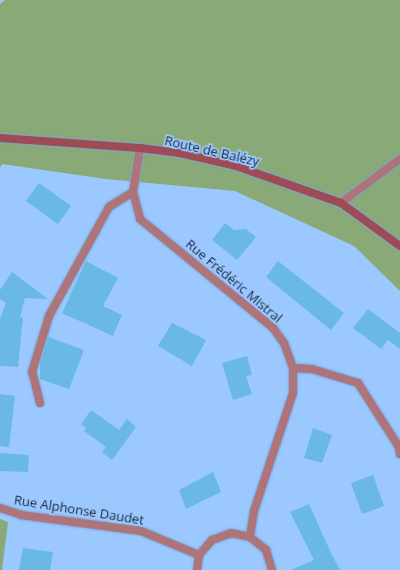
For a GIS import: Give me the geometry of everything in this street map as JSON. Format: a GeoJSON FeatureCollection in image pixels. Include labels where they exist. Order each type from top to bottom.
{"type":"FeatureCollection","features":[{"type":"Feature","properties":{"kind":"main road","name":"Route de Balézy"},"geometry":{"type":"LineString","coordinates":[[0,138],[140,148],[180,153],[236,166],[341,203],[400,246]]}},
{"type":"Feature","properties":{"kind":"street","name":"Rue Frédéric Mistral"},"geometry":{"type":"LineString","coordinates":[[140,148],[133,192],[140,219],[273,328],[284,343],[293,368],[293,393],[254,511],[250,537]]}},
{"type":"Feature","properties":{"kind":"street"},"geometry":{"type":"LineString","coordinates":[[341,203],[400,159]]}},
{"type":"Feature","properties":{"kind":"street"},"geometry":{"type":"LineString","coordinates":[[40,403],[32,372],[49,316],[109,207],[133,192]]}},
{"type":"Feature","properties":{"kind":"street"},"geometry":{"type":"LineString","coordinates":[[293,368],[312,369],[358,383],[399,447],[400,454]]}},
{"type":"Feature","properties":{"kind":"street","name":"Rue Alphonse Daudet"},"geometry":{"type":"LineString","coordinates":[[0,508],[21,515],[141,531],[199,555]]}},
{"type":"Feature","properties":{"kind":"street"},"geometry":{"type":"LineString","coordinates":[[197,570],[199,555],[212,540],[231,533],[250,537],[266,550],[272,570]]}},
{"type":"Feature","properties":{"kind":"green space"},"geometry":{"type":"Polygon","coordinates":[[[5,0],[400,0],[400,291],[354,246],[235,191],[106,179],[2,164],[0,168],[0,4],[5,0]]]}},
{"type":"Feature","properties":{"kind":"green space"},"geometry":{"type":"Polygon","coordinates":[[[0,519],[8,522],[2,570],[0,570],[0,519]]]}},
{"type":"Feature","properties":{"kind":"building"},"geometry":{"type":"Polygon","coordinates":[[[39,183],[71,206],[58,224],[26,201],[39,183]]]}},
{"type":"Feature","properties":{"kind":"building"},"geometry":{"type":"Polygon","coordinates":[[[225,223],[234,230],[246,229],[256,237],[237,260],[212,240],[225,223]]]}},
{"type":"Feature","properties":{"kind":"building"},"geometry":{"type":"Polygon","coordinates":[[[86,261],[118,278],[103,306],[122,315],[113,336],[62,313],[86,261]]]}},
{"type":"Feature","properties":{"kind":"building"},"geometry":{"type":"Polygon","coordinates":[[[278,261],[344,313],[331,330],[266,277],[278,261]]]}},
{"type":"Feature","properties":{"kind":"building"},"geometry":{"type":"Polygon","coordinates":[[[12,272],[48,299],[25,298],[20,317],[23,318],[18,367],[0,366],[0,319],[6,303],[0,299],[0,290],[12,272]]]}},
{"type":"Feature","properties":{"kind":"building"},"geometry":{"type":"Polygon","coordinates":[[[368,309],[400,333],[400,349],[388,340],[381,349],[353,328],[368,309]]]}},
{"type":"Feature","properties":{"kind":"building"},"geometry":{"type":"Polygon","coordinates":[[[172,323],[206,340],[192,366],[158,346],[172,323]]]}},
{"type":"Feature","properties":{"kind":"building"},"geometry":{"type":"Polygon","coordinates":[[[48,337],[84,350],[69,389],[40,379],[40,364],[48,337]]]}},
{"type":"Feature","properties":{"kind":"building"},"geometry":{"type":"Polygon","coordinates":[[[247,356],[252,375],[246,376],[252,394],[233,400],[222,363],[247,356]]]}},
{"type":"Feature","properties":{"kind":"building"},"geometry":{"type":"Polygon","coordinates":[[[0,394],[15,396],[9,447],[0,446],[0,394]]]}},
{"type":"Feature","properties":{"kind":"building"},"geometry":{"type":"Polygon","coordinates":[[[91,410],[119,430],[127,419],[136,427],[112,460],[102,452],[106,447],[84,431],[86,428],[81,424],[91,410]]]}},
{"type":"Feature","properties":{"kind":"building"},"geometry":{"type":"Polygon","coordinates":[[[313,428],[332,435],[322,463],[304,458],[313,428]]]}},
{"type":"Feature","properties":{"kind":"building"},"geometry":{"type":"Polygon","coordinates":[[[0,453],[29,455],[28,472],[0,471],[0,453]]]}},
{"type":"Feature","properties":{"kind":"building"},"geometry":{"type":"Polygon","coordinates":[[[213,472],[221,492],[186,509],[179,490],[213,472]]]}},
{"type":"Feature","properties":{"kind":"building"},"geometry":{"type":"Polygon","coordinates":[[[373,475],[384,506],[362,514],[351,483],[373,475]]]}},
{"type":"Feature","properties":{"kind":"building"},"geometry":{"type":"Polygon","coordinates":[[[309,504],[340,570],[291,570],[314,560],[290,512],[309,504]]]}},
{"type":"Feature","properties":{"kind":"building"},"geometry":{"type":"Polygon","coordinates":[[[23,548],[53,552],[50,570],[19,570],[23,548]]]}}]}
